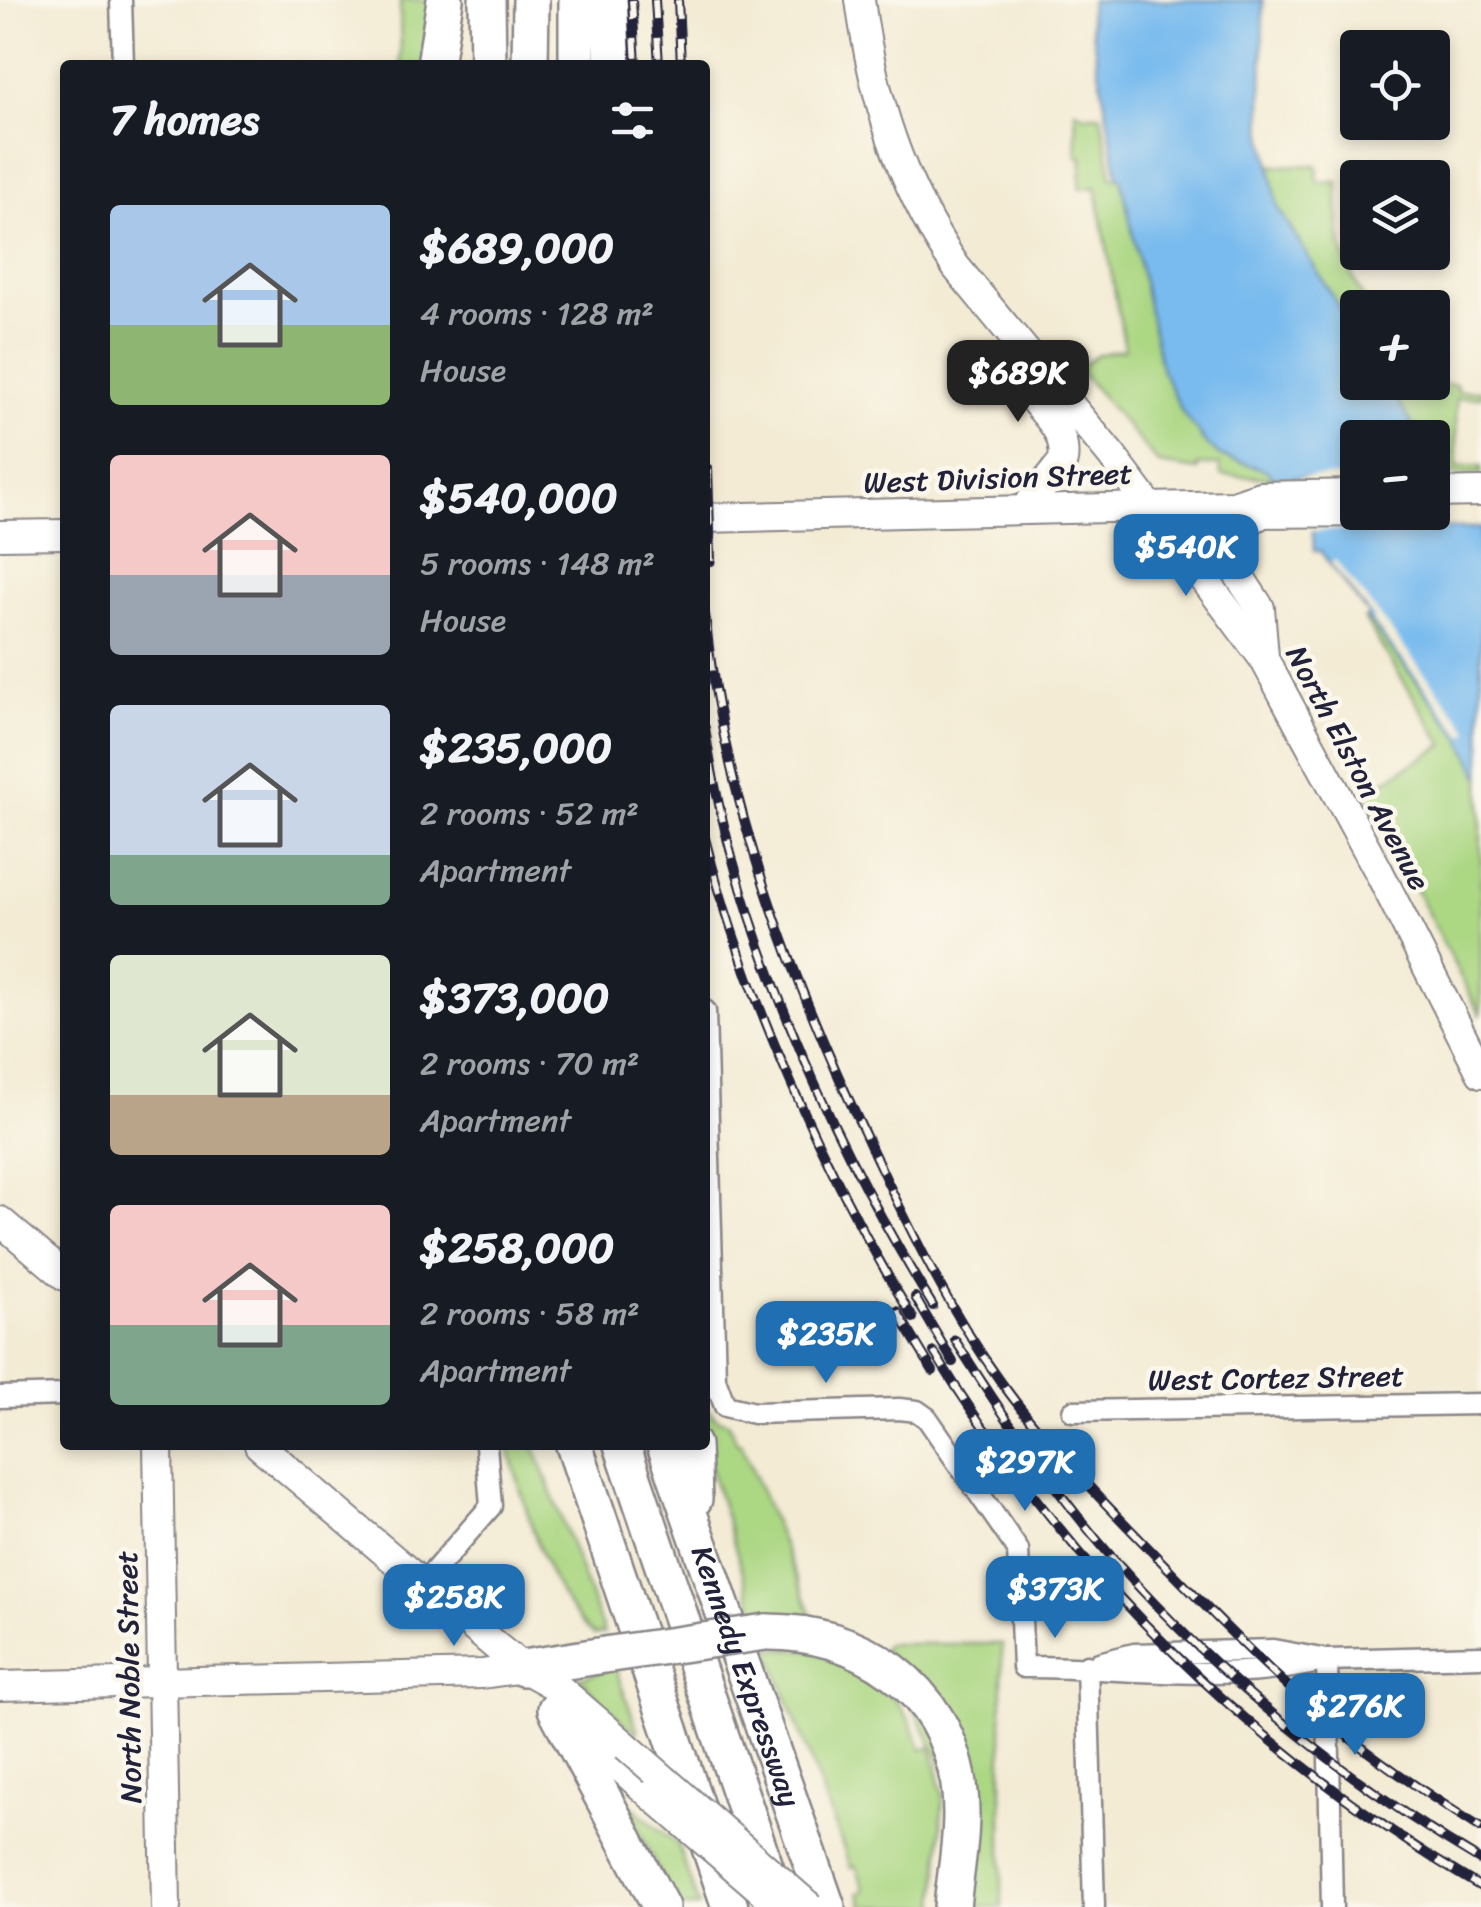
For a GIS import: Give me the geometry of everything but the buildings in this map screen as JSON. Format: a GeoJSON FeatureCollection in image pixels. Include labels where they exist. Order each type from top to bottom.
{"type":"FeatureCollection","features":[{"type":"Feature","properties":{"kind":"highway"},"geometry":{"type":"LineString","coordinates":[[437,60],[445,0]]}},
{"type":"Feature","properties":{"kind":"highway"},"geometry":{"type":"LineString","coordinates":[[487,0],[488,60]]}},
{"type":"Feature","properties":{"kind":"highway"},"geometry":{"type":"LineString","coordinates":[[530,60],[531,0]]}},
{"type":"Feature","properties":{"kind":"highway"},"geometry":{"type":"LineString","coordinates":[[577,60],[578,0]]}},
{"type":"Feature","properties":{"kind":"highway"},"geometry":{"type":"LineString","coordinates":[[609,0],[613,60]]}},
{"type":"Feature","properties":{"kind":"highway"},"geometry":{"type":"LineString","coordinates":[[576,1450],[730,1907]]}},
{"type":"Feature","properties":{"kind":"highway"},"geometry":{"type":"LineString","coordinates":[[624,1450],[780,1907]]}},
{"type":"Feature","properties":{"kind":"highway","name":"Kennedy Expressway"},"geometry":{"type":"LineString","coordinates":[[667,1450],[826,1907]]}},
{"type":"Feature","properties":{"kind":"highway"},"geometry":{"type":"LineString","coordinates":[[692,1450],[696,1535]]}},
{"type":"Feature","properties":{"kind":"highway"},"geometry":{"type":"LineString","coordinates":[[523,1668],[766,1632],[799,1632],[828,1638],[874,1658],[898,1675],[936,1721],[947,1741],[960,1789],[952,1907]]}},
{"type":"Feature","properties":{"kind":"highway"},"geometry":{"type":"LineString","coordinates":[[556,1710],[661,1907]]}},
{"type":"Feature","properties":{"kind":"main road","name":"North Elston Avenue"},"geometry":{"type":"LineString","coordinates":[[860,0],[878,102],[908,186],[956,267],[1152,506],[1264,659],[1378,870],[1481,1073]]}},
{"type":"Feature","properties":{"kind":"main road"},"geometry":{"type":"LineString","coordinates":[[1020,346],[1022,383],[1060,432],[1064,452],[1063,461],[1024,510]]}},
{"type":"Feature","properties":{"kind":"main road"},"geometry":{"type":"LineString","coordinates":[[1450,499],[1481,492]]}},
{"type":"Feature","properties":{"kind":"main road","name":"West Division Street"},"geometry":{"type":"LineString","coordinates":[[710,518],[1233,504],[1260,496],[1340,508]]}},
{"type":"Feature","properties":{"kind":"main road","name":"West Division Street"},"geometry":{"type":"LineString","coordinates":[[1233,504],[1260,514],[1340,497]]}},
{"type":"Feature","properties":{"kind":"main road"},"geometry":{"type":"LineString","coordinates":[[1450,505],[1481,511]]}},
{"type":"Feature","properties":{"kind":"main road"},"geometry":{"type":"LineString","coordinates":[[1260,514],[1236,529],[1226,545],[1230,562],[1260,608],[1264,659]]}},
{"type":"Feature","properties":{"kind":"main road"},"geometry":{"type":"LineString","coordinates":[[0,535],[60,534]]}},
{"type":"Feature","properties":{"kind":"main road"},"geometry":{"type":"LineString","coordinates":[[0,1221],[60,1272]]}},
{"type":"Feature","properties":{"kind":"main road","name":"North Noble Street"},"geometry":{"type":"LineString","coordinates":[[158,1450],[166,1907]]}},
{"type":"Feature","properties":{"kind":"main road"},"geometry":{"type":"LineString","coordinates":[[265,1450],[523,1668],[559,1688],[810,1907]]}},
{"type":"Feature","properties":{"kind":"main road"},"geometry":{"type":"LineString","coordinates":[[0,1686],[482,1674],[523,1668]]}},
{"type":"Feature","properties":{"kind":"main road"},"geometry":{"type":"LineString","coordinates":[[523,1668],[537,1694],[780,1907]]}},
{"type":"Feature","properties":{"kind":"street"},"geometry":{"type":"LineString","coordinates":[[121,0],[122,60]]}},
{"type":"Feature","properties":{"kind":"street"},"geometry":{"type":"LineString","coordinates":[[710,1196],[715,1380],[725,1406],[754,1413],[916,1411],[928,1418],[1018,1550],[1023,1667],[1088,1666],[1134,1654],[1273,1650],[1327,1660],[1481,1656]]}},
{"type":"Feature","properties":{"kind":"street"},"geometry":{"type":"LineString","coordinates":[[0,1397],[60,1396]]}},
{"type":"Feature","properties":{"kind":"street","name":"West Cortez Street"},"geometry":{"type":"LineString","coordinates":[[1073,1411],[1481,1404]]}},
{"type":"Feature","properties":{"kind":"street"},"geometry":{"type":"LineString","coordinates":[[423,1584],[490,1506],[486,1450]]}},
{"type":"Feature","properties":{"kind":"street"},"geometry":{"type":"LineString","coordinates":[[1327,1660],[1332,1907]]}},
{"type":"Feature","properties":{"kind":"street"},"geometry":{"type":"LineString","coordinates":[[1088,1666],[1094,1907]]}},
{"type":"Feature","properties":{"kind":"green space"},"geometry":{"type":"Polygon","coordinates":[[[400,0],[433,0],[425,60],[401,60],[400,0]]]}},
{"type":"Feature","properties":{"kind":"green space"},"geometry":{"type":"Polygon","coordinates":[[[1075,110],[1085,115],[1101,115],[1112,177],[1121,177],[1220,456],[1266,470],[1275,478],[1221,475],[1220,465],[1198,465],[1198,470],[1159,464],[1078,369],[1096,355],[1125,349],[1096,187],[1080,189],[1082,157],[1077,156],[1075,110]]]}},
{"type":"Feature","properties":{"kind":"green space"},"geometry":{"type":"Polygon","coordinates":[[[1317,165],[1318,182],[1338,182],[1340,270],[1350,270],[1359,290],[1340,290],[1340,308],[1278,208],[1270,166],[1317,165]]]}},
{"type":"Feature","properties":{"kind":"green space"},"geometry":{"type":"Polygon","coordinates":[[[1450,384],[1456,384],[1457,391],[1481,391],[1481,397],[1456,398],[1457,467],[1481,466],[1481,474],[1450,474],[1450,420],[1409,420],[1397,400],[1450,400],[1450,384]]]}},
{"type":"Feature","properties":{"kind":"green space"},"geometry":{"type":"Polygon","coordinates":[[[1364,619],[1460,736],[1481,778],[1481,1016],[1365,792],[1444,745],[1364,619]]]}},
{"type":"Feature","properties":{"kind":"green space"},"geometry":{"type":"Polygon","coordinates":[[[710,1412],[728,1422],[737,1443],[741,1443],[812,1615],[756,1614],[705,1450],[710,1450],[710,1412]]]}},
{"type":"Feature","properties":{"kind":"green space"},"geometry":{"type":"Polygon","coordinates":[[[509,1450],[536,1450],[604,1633],[594,1635],[561,1595],[530,1521],[509,1450]]]}},
{"type":"Feature","properties":{"kind":"green space"},"geometry":{"type":"Polygon","coordinates":[[[886,1644],[1002,1644],[1002,1907],[964,1907],[974,1826],[883,1648],[886,1644]]]}},
{"type":"Feature","properties":{"kind":"green space"},"geometry":{"type":"Polygon","coordinates":[[[768,1648],[811,1650],[867,1673],[899,1704],[922,1750],[931,1747],[943,1794],[937,1907],[864,1907],[859,1893],[865,1890],[856,1866],[851,1867],[768,1648]]]}},
{"type":"Feature","properties":{"kind":"green space"},"geometry":{"type":"Polygon","coordinates":[[[615,1667],[636,1733],[585,1682],[576,1679],[615,1667]]]}},
{"type":"Feature","properties":{"kind":"green space"},"geometry":{"type":"Polygon","coordinates":[[[625,1801],[678,1845],[699,1907],[676,1907],[625,1801]]]}},
{"type":"Feature","properties":{"kind":"water"},"geometry":{"type":"Polygon","coordinates":[[[1091,0],[1263,0],[1262,122],[1278,208],[1340,308],[1340,400],[1397,400],[1409,420],[1340,420],[1340,530],[1481,528],[1481,778],[1460,736],[1320,551],[1314,551],[1309,477],[1275,478],[1266,470],[1220,456],[1201,439],[1183,414],[1161,368],[1118,177],[1089,14],[1091,0]]]}},
{"type":"Feature","properties":{"kind":"pier"},"geometry":{"type":"Polygon","coordinates":[[[1340,476],[1340,530],[1352,530],[1306,531],[1302,477],[1340,476]]]}},
{"type":"Feature","properties":{"kind":"pier"},"geometry":{"type":"Polygon","coordinates":[[[1335,560],[1470,731],[1464,736],[1372,621],[1331,563],[1335,560]]]}},
{"type":"Feature","properties":{"kind":"railway"},"geometry":{"type":"LineString","coordinates":[[632,0],[636,60]]}},
{"type":"Feature","properties":{"kind":"railway"},"geometry":{"type":"LineString","coordinates":[[655,0],[659,60]]}},
{"type":"Feature","properties":{"kind":"railway"},"geometry":{"type":"LineString","coordinates":[[678,0],[681,60]]}},
{"type":"Feature","properties":{"kind":"railway"},"geometry":{"type":"LineString","coordinates":[[710,530],[711,561]]}},
{"type":"Feature","properties":{"kind":"railway"},"geometry":{"type":"LineString","coordinates":[[710,653],[727,753],[744,820],[787,952],[840,1081],[899,1206],[981,1354],[1019,1406],[1076,1472],[1254,1654],[1355,1742],[1481,1828]]}},
{"type":"Feature","properties":{"kind":"railway"},"geometry":{"type":"LineString","coordinates":[[710,756],[738,877],[791,1027],[858,1173],[933,1306]]}},
{"type":"Feature","properties":{"kind":"railway"},"geometry":{"type":"LineString","coordinates":[[710,856],[742,960],[792,1085],[850,1206],[913,1318]]}},
{"type":"Feature","properties":{"kind":"railway"},"geometry":{"type":"LineString","coordinates":[[915,1297],[953,1362]]}},
{"type":"Feature","properties":{"kind":"railway"},"geometry":{"type":"LineString","coordinates":[[897,1311],[933,1371]]}},
{"type":"Feature","properties":{"kind":"railway"},"geometry":{"type":"LineString","coordinates":[[955,1340],[1072,1509],[1116,1562],[1198,1647],[1334,1763],[1481,1861]]}},
{"type":"Feature","properties":{"kind":"railway"},"geometry":{"type":"LineString","coordinates":[[934,1352],[1045,1511],[1174,1654],[1245,1719],[1320,1779],[1399,1836],[1481,1887]]}}]}
